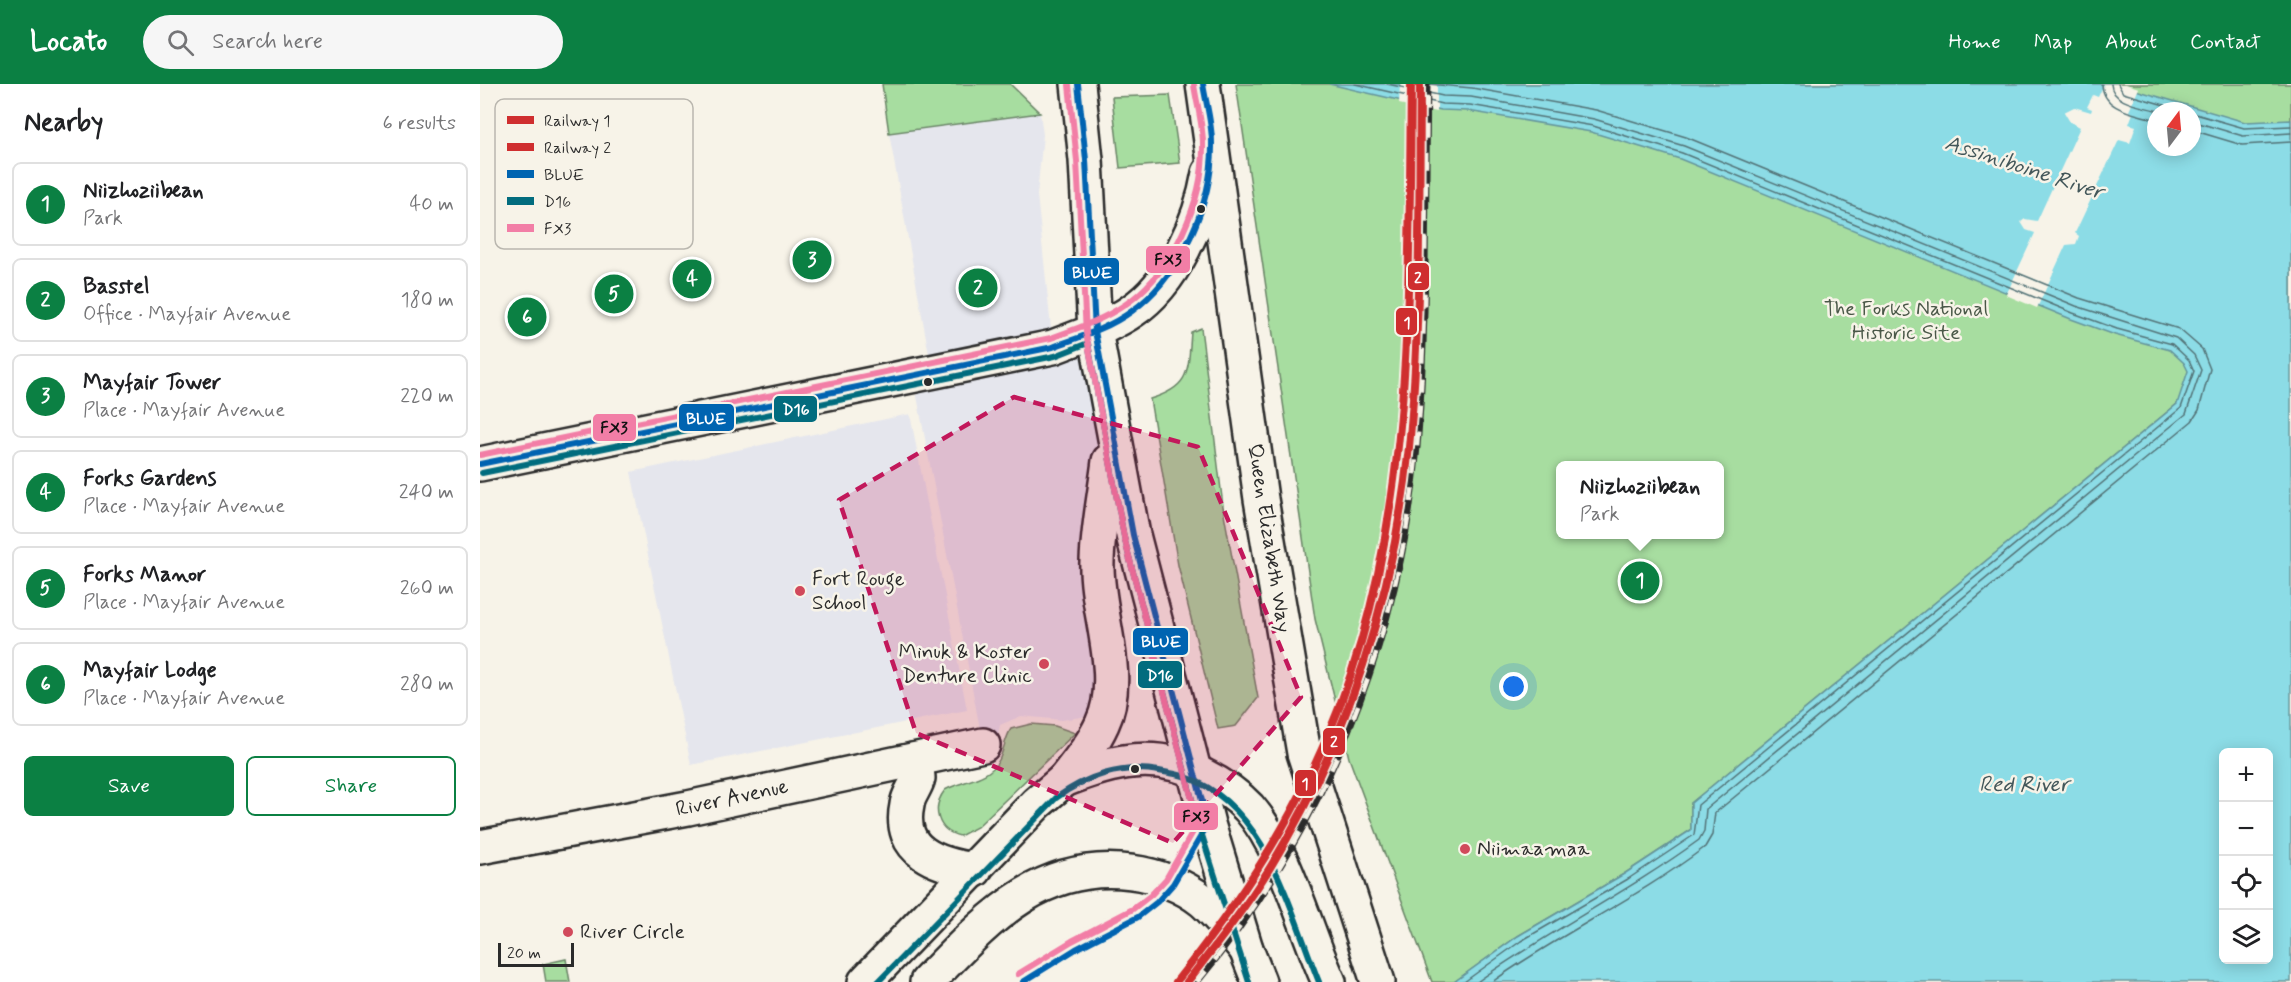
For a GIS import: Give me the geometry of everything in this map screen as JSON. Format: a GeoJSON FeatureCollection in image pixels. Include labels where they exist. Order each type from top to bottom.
{"type":"FeatureCollection","features":[{"type":"Feature","properties":{"kind":"main road"},"geometry":{"type":"LineString","coordinates":[[1078,84],[1086,160],[1095,331],[1132,535],[1208,824],[1246,949],[1259,982]]}},
{"type":"Feature","properties":{"kind":"main road","name":"Queen Elizabeth Way"},"geometry":{"type":"LineString","coordinates":[[1203,84],[1261,499],[1304,753],[1373,968]]}},
{"type":"Feature","properties":{"kind":"main road"},"geometry":{"type":"LineString","coordinates":[[480,464],[1053,347],[1095,331],[1134,310],[1170,273],[1195,224],[1205,196],[1213,150]]}},
{"type":"Feature","properties":{"kind":"main road"},"geometry":{"type":"LineString","coordinates":[[865,982],[1037,803],[1064,780],[1088,749],[1104,722],[1108,699],[1109,667],[1096,562],[1113,429]]}},
{"type":"Feature","properties":{"kind":"main road","name":"River Avenue"},"geometry":{"type":"LineString","coordinates":[[480,847],[688,808],[983,745]]}},
{"type":"Feature","properties":{"kind":"main road"},"geometry":{"type":"LineString","coordinates":[[1064,780],[1094,768],[1132,759],[1161,761],[1195,771],[1234,794],[1257,819],[1281,863],[1328,980]]}},
{"type":"Feature","properties":{"kind":"main road"},"geometry":{"type":"LineString","coordinates":[[914,760],[918,778],[906,806],[910,837],[917,848],[933,861],[946,867],[975,870]]}},
{"type":"Feature","properties":{"kind":"main road"},"geometry":{"type":"LineString","coordinates":[[927,982],[987,923],[1019,897],[1047,882],[1088,871],[1138,873],[1173,884],[1203,901],[1246,949]]}},
{"type":"Feature","properties":{"kind":"highlighted area"},"geometry":{"type":"Polygon","coordinates":[[[1014,397],[1198,447],[1301,697],[1173,843],[916,733],[839,500],[1014,397]]]}},
{"type":"Feature","properties":{"kind":"shaded area"},"geometry":{"type":"Polygon","coordinates":[[[1040,113],[1043,135],[1037,195],[1053,347],[1095,331],[1113,429],[1104,722],[1087,716],[1062,720],[1021,716],[1000,725],[994,752],[983,745],[913,375],[932,371],[889,133],[1040,113]]]}},
{"type":"Feature","properties":{"kind":"shaded area","name":"Fort Rouge School"},"geometry":{"type":"Polygon","coordinates":[[[910,414],[967,710],[691,765],[631,472],[910,414]]]}},
{"type":"Feature","properties":{"kind":"green space"},"geometry":{"type":"Polygon","coordinates":[[[882,84],[1010,84],[1040,113],[889,133],[882,84]]]}},
{"type":"Feature","properties":{"kind":"green space","name":"The Forks National Historic Site"},"geometry":{"type":"Polygon","coordinates":[[[1236,84],[2291,84],[2291,303],[2177,404],[1691,803],[1691,830],[1624,874],[1518,936],[1454,982],[1432,982],[1349,758],[1315,619],[1236,84]]]}},
{"type":"Feature","properties":{"kind":"green space"},"geometry":{"type":"Polygon","coordinates":[[[1170,95],[1180,163],[1120,168],[1112,97],[1170,95]]]}},
{"type":"Feature","properties":{"kind":"green space"},"geometry":{"type":"Polygon","coordinates":[[[1201,328],[1224,514],[1258,698],[1236,726],[1218,729],[1178,565],[1150,399],[1173,389],[1180,383],[1188,367],[1191,332],[1201,328]]]}},
{"type":"Feature","properties":{"kind":"green space"},"geometry":{"type":"Polygon","coordinates":[[[1031,724],[1055,726],[1075,733],[977,827],[960,836],[946,829],[941,824],[938,811],[938,804],[945,790],[989,772],[999,760],[1011,729],[1031,724]]]}},
{"type":"Feature","properties":{"kind":"green space"},"geometry":{"type":"Polygon","coordinates":[[[566,959],[570,982],[546,982],[543,964],[566,959]]]}},
{"type":"Feature","properties":{"kind":"water","name":"Red River"},"geometry":{"type":"Polygon","coordinates":[[[1329,84],[2115,84],[2177,102],[2147,102],[2147,156],[2201,156],[2201,109],[2245,122],[2291,120],[2291,982],[1454,982],[1518,936],[1624,874],[1691,830],[1691,803],[2177,404],[2188,371],[2184,363],[2170,350],[2115,335],[2071,319],[1680,159],[1591,132],[1468,111],[1441,110],[1329,84]]]}},
{"type":"Feature","properties":{"kind":"pier"},"geometry":{"type":"Polygon","coordinates":[[[1400,84],[1437,84],[1437,112],[1399,104],[1400,84]]]}},
{"type":"Feature","properties":{"kind":"pier"},"geometry":{"type":"Polygon","coordinates":[[[2104,84],[2126,84],[2139,88],[2129,111],[2133,113],[2129,124],[2136,126],[2130,143],[2119,140],[2075,233],[2079,236],[2076,244],[2066,245],[2037,308],[2006,295],[2035,233],[2026,230],[2021,222],[2025,219],[2037,221],[2080,127],[2070,122],[2064,112],[2074,107],[2091,112],[2092,109],[2087,107],[2093,95],[2098,97],[2104,84]]]}},
{"type":"Feature","properties":{"kind":"railway"},"geometry":{"type":"LineString","coordinates":[[1197,982],[1242,924],[1282,863],[1317,798],[1348,731],[1373,662],[1393,592],[1408,520],[1417,447],[1424,311],[1427,84]]}},
{"type":"Feature","properties":{"kind":"rail line","name":"1"},"geometry":{"type":"LineString","coordinates":[[1176,982],[1242,894],[1298,799],[1337,714],[1365,627],[1385,539],[1398,450],[1409,268],[1411,84]]}},
{"type":"Feature","properties":{"kind":"rail line","name":"2"},"geometry":{"type":"LineString","coordinates":[[1187,982],[1252,896],[1298,818],[1345,717],[1379,611],[1402,502],[1413,402],[1419,266],[1420,84]]}},
{"type":"Feature","properties":{"kind":"transit line","name":"BLUE"},"geometry":{"type":"LineString","coordinates":[[1078,84],[1086,160],[1095,331],[1133,535],[1208,824]]}},
{"type":"Feature","properties":{"kind":"transit line","name":"BLUE"},"geometry":{"type":"LineString","coordinates":[[480,464],[1053,347],[1114,322],[1150,296],[1165,278],[1191,236],[1200,213],[1207,190],[1212,143],[1203,84]]}},
{"type":"Feature","properties":{"kind":"transit line","name":"FX3"},"geometry":{"type":"LineString","coordinates":[[1018,974],[1072,941],[1133,909],[1151,895],[1166,879],[1198,823],[1124,537],[1086,333],[1077,161],[1069,85]]}},
{"type":"Feature","properties":{"kind":"transit line","name":"FX3"},"geometry":{"type":"LineString","coordinates":[[480,455],[1051,338],[1108,315],[1126,304],[1158,274],[1171,254],[1191,211],[1198,189],[1203,144],[1194,85]]}},
{"type":"Feature","properties":{"kind":"transit line","name":"D16"},"geometry":{"type":"LineString","coordinates":[[482,473],[1055,356],[1088,343],[1124,537],[1199,826],[1249,982]]}},
{"type":"Feature","properties":{"kind":"transit line","name":"D16"},"geometry":{"type":"LineString","coordinates":[[878,982],[1056,798],[1092,778],[1132,769],[1159,771],[1186,777],[1214,791],[1237,811],[1256,836],[1272,864],[1286,894],[1319,982]]}},
{"type":"Feature","properties":{"kind":"transit line","name":"BLUE"},"geometry":{"type":"LineString","coordinates":[[1023,982],[1076,949],[1138,917],[1157,902],[1173,884],[1208,824]]}},
{"type":"Feature","properties":{"kind":"place","name":"Mayfair Tower"},"geometry":{"type":"Point","coordinates":[812,260]}},
{"type":"Feature","properties":{"kind":"place","name":"Forks Gardens"},"geometry":{"type":"Point","coordinates":[692,279]}},
{"type":"Feature","properties":{"kind":"place","name":"Basstel"},"geometry":{"type":"Point","coordinates":[978,288]}},
{"type":"Feature","properties":{"kind":"place","name":"Forks Manor"},"geometry":{"type":"Point","coordinates":[614,294]}},
{"type":"Feature","properties":{"kind":"place","name":"Mayfair Lodge"},"geometry":{"type":"Point","coordinates":[527,317]}},
{"type":"Feature","properties":{"kind":"place","name":"Niizhoziibean"},"geometry":{"type":"Point","coordinates":[1640,581]}},
{"type":"Feature","properties":{"kind":"place","name":"Fort Rouge School"},"geometry":{"type":"Point","coordinates":[800,591]}},
{"type":"Feature","properties":{"kind":"place","name":"Minuk & Koster Denture Clinic"},"geometry":{"type":"Point","coordinates":[1044,664]}},
{"type":"Feature","properties":{"kind":"place","name":"Niimaamaa"},"geometry":{"type":"Point","coordinates":[1465,849]}},
{"type":"Feature","properties":{"kind":"place","name":"River Circle"},"geometry":{"type":"Point","coordinates":[568,932]}},
{"type":"Feature","properties":{"kind":"water label","name":"Assiniboine River"},"geometry":{"type":"Point","coordinates":[2024,168]}}]}
